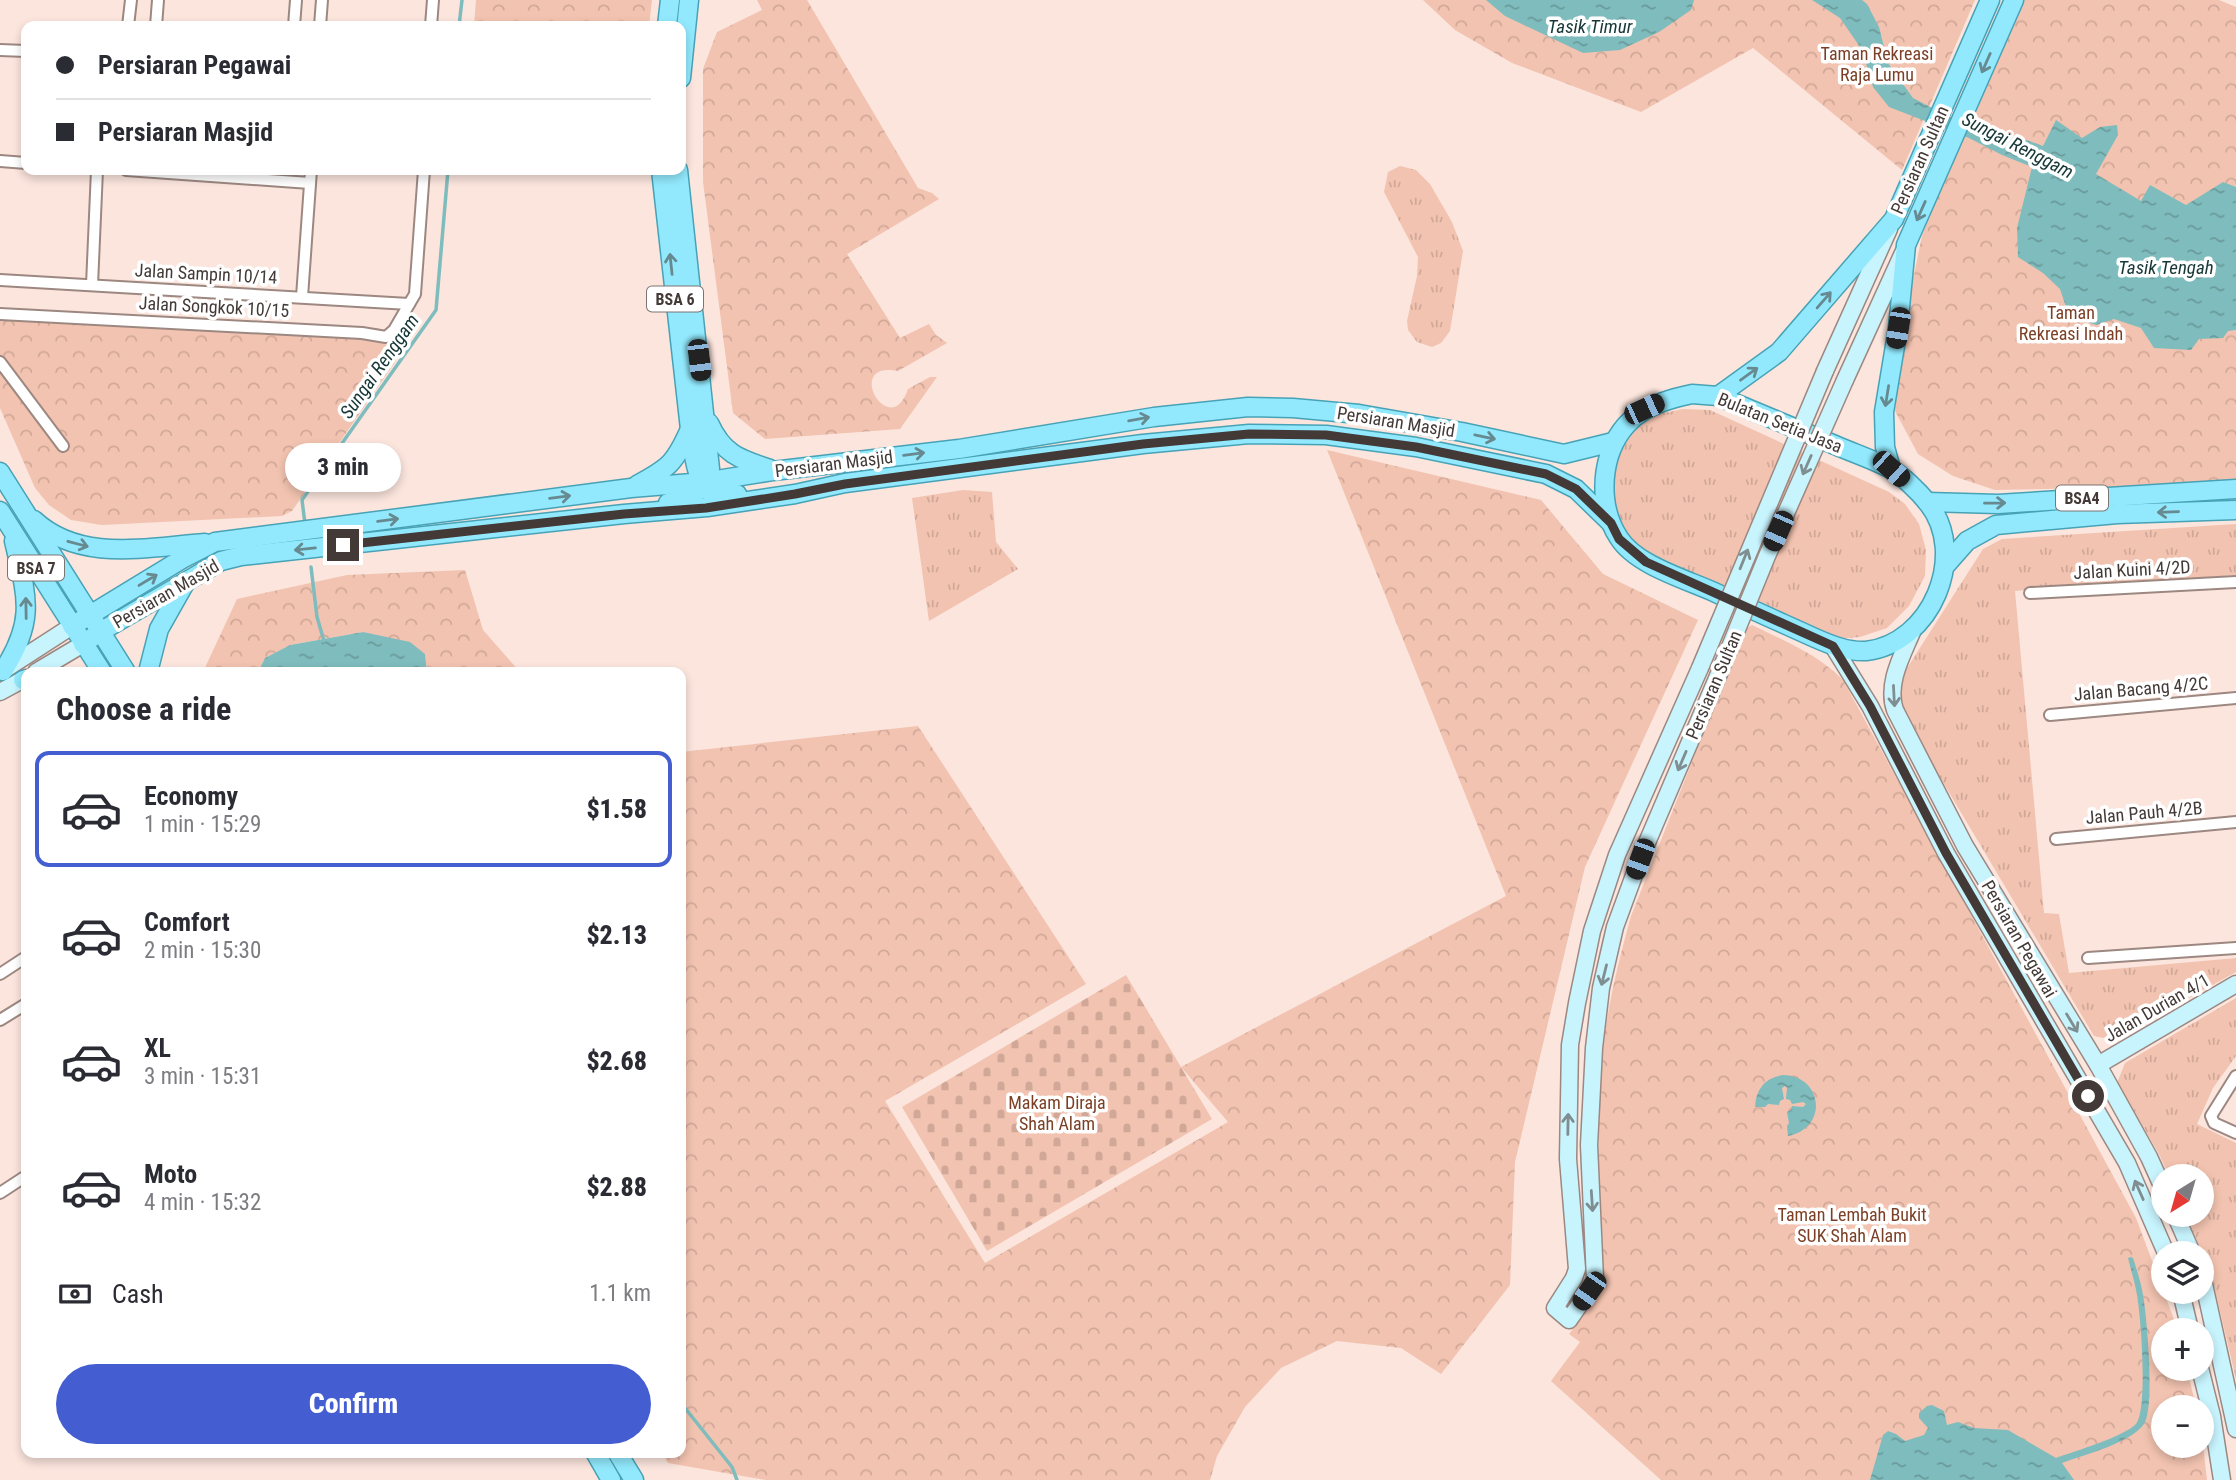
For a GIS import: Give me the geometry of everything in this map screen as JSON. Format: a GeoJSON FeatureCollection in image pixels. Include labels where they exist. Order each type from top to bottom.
{"type":"FeatureCollection","features":[{"type":"Feature","properties":{"kind":"main road"},"geometry":{"type":"LineString","coordinates":[[668,21],[670,0]]}},
{"type":"Feature","properties":{"kind":"main road"},"geometry":{"type":"LineString","coordinates":[[686,35],[690,0]]}},
{"type":"Feature","properties":{"kind":"main road","name":"Persiaran Sultan"},"geometry":{"type":"LineString","coordinates":[[1894,219],[1990,0]]}},
{"type":"Feature","properties":{"kind":"main road","name":"Persiaran Sultan"},"geometry":{"type":"LineString","coordinates":[[1906,244],[2014,0]]}},
{"type":"Feature","properties":{"kind":"main road","name":"BSA 6"},"geometry":{"type":"LineString","coordinates":[[662,175],[690,429],[697,471],[704,482]]}},
{"type":"Feature","properties":{"kind":"main road","name":"BSA 6"},"geometry":{"type":"LineString","coordinates":[[679,175],[710,469],[704,482]]}},
{"type":"Feature","properties":{"kind":"main road"},"geometry":{"type":"LineString","coordinates":[[1718,396],[1779,352],[1894,219]]}},
{"type":"Feature","properties":{"kind":"main road"},"geometry":{"type":"LineString","coordinates":[[1891,469],[1885,447],[1884,412],[1898,328],[1906,244]]}},
{"type":"Feature","properties":{"kind":"main road","name":"Bulatan Setia Jasa"},"geometry":{"type":"LineString","coordinates":[[1692,394],[1718,396],[1891,469],[1927,502],[1940,526],[1945,545],[1945,566],[1940,588],[1912,632],[1868,651],[1833,646],[1646,562],[1619,539],[1611,523],[1604,495],[1604,473],[1613,442],[1632,418],[1664,400],[1692,394]]}},
{"type":"Feature","properties":{"kind":"main road","name":"Persiaran Masjid"},"geometry":{"type":"LineString","coordinates":[[72,626],[215,542],[959,449],[1154,417],[1248,407],[1293,408],[1359,414],[1426,425],[1564,454],[1613,442]]}},
{"type":"Feature","properties":{"kind":"main road"},"geometry":{"type":"LineString","coordinates":[[705,414],[716,437],[731,454],[773,471]]}},
{"type":"Feature","properties":{"kind":"main road"},"geometry":{"type":"LineString","coordinates":[[631,488],[664,471],[672,463],[690,429]]}},
{"type":"Feature","properties":{"kind":"main road","name":"Persiaran Masjid"},"geometry":{"type":"LineString","coordinates":[[83,644],[221,561],[242,556],[624,514],[706,508],[845,484],[1156,443],[1249,434],[1326,435],[1416,447],[1546,474],[1576,489],[1611,523]]}},
{"type":"Feature","properties":{"kind":"main road","name":"BSA 7"},"geometry":{"type":"LineString","coordinates":[[0,472],[123,667]]}},
{"type":"Feature","properties":{"kind":"main road"},"geometry":{"type":"LineString","coordinates":[[624,514],[652,505],[681,501],[692,496],[704,482],[712,493],[721,496],[845,484]]}},
{"type":"Feature","properties":{"kind":"main road","name":"BSA4"},"geometry":{"type":"LineString","coordinates":[[1927,502],[1998,504],[2236,489]]}},
{"type":"Feature","properties":{"kind":"main road"},"geometry":{"type":"LineString","coordinates":[[22,508],[46,531],[83,546],[106,550],[215,542]]}},
{"type":"Feature","properties":{"kind":"main road","name":"BSA4"},"geometry":{"type":"LineString","coordinates":[[1945,566],[1967,541],[1996,525],[2117,514],[2236,510]]}},
{"type":"Feature","properties":{"kind":"main road","name":"BSA 7"},"geometry":{"type":"LineString","coordinates":[[0,511],[99,667]]}},
{"type":"Feature","properties":{"kind":"main road"},"geometry":{"type":"LineString","coordinates":[[1,672],[18,648],[26,619],[24,584],[11,528]]}},
{"type":"Feature","properties":{"kind":"main road"},"geometry":{"type":"LineString","coordinates":[[149,667],[159,629],[187,580]]}},
{"type":"Feature","properties":{"kind":"main road"},"geometry":{"type":"LineString","coordinates":[[598,1458],[611,1480]]}},
{"type":"Feature","properties":{"kind":"main road"},"geometry":{"type":"LineString","coordinates":[[621,1458],[634,1480]]}},
{"type":"Feature","properties":{"kind":"street"},"geometry":{"type":"LineString","coordinates":[[131,0],[132,21]]}},
{"type":"Feature","properties":{"kind":"street"},"geometry":{"type":"LineString","coordinates":[[156,21],[158,0]]}},
{"type":"Feature","properties":{"kind":"street"},"geometry":{"type":"LineString","coordinates":[[294,21],[296,0]]}},
{"type":"Feature","properties":{"kind":"street"},"geometry":{"type":"LineString","coordinates":[[320,21],[322,0]]}},
{"type":"Feature","properties":{"kind":"street"},"geometry":{"type":"LineString","coordinates":[[431,21],[433,0]]}},
{"type":"Feature","properties":{"kind":"street"},"geometry":{"type":"LineString","coordinates":[[0,50],[21,51]]}},
{"type":"Feature","properties":{"kind":"street"},"geometry":{"type":"LineString","coordinates":[[0,162],[21,163]]}},
{"type":"Feature","properties":{"kind":"street"},"geometry":{"type":"LineString","coordinates":[[92,285],[97,175]]}},
{"type":"Feature","properties":{"kind":"street"},"geometry":{"type":"LineString","coordinates":[[197,175],[310,183]]}},
{"type":"Feature","properties":{"kind":"street"},"geometry":{"type":"LineString","coordinates":[[302,297],[311,175]]}},
{"type":"Feature","properties":{"kind":"street"},"geometry":{"type":"LineString","coordinates":[[409,304],[417,284],[424,175]]}},
{"type":"Feature","properties":{"kind":"street","name":"Persiaran Sultan"},"geometry":{"type":"LineString","coordinates":[[1894,219],[1825,370],[1700,668],[1617,855],[1592,931],[1570,1045],[1568,1158],[1577,1269],[1555,1308],[1569,1320],[1595,1279],[1589,1145],[1594,1048],[1601,988],[1615,927],[1640,859],[1767,556],[1906,244]]}},
{"type":"Feature","properties":{"kind":"street","name":"Jalan Sampin 10/14"},"geometry":{"type":"LineString","coordinates":[[0,280],[409,304]]}},
{"type":"Feature","properties":{"kind":"street","name":"Jalan Songkok 10/15"},"geometry":{"type":"LineString","coordinates":[[0,314],[348,332],[386,337],[394,330],[409,304]]}},
{"type":"Feature","properties":{"kind":"street"},"geometry":{"type":"LineString","coordinates":[[0,362],[63,446]]}},
{"type":"Feature","properties":{"kind":"street","name":"Jalan Kuini 4/2D"},"geometry":{"type":"LineString","coordinates":[[2031,593],[2236,582]]}},
{"type":"Feature","properties":{"kind":"street"},"geometry":{"type":"LineString","coordinates":[[1,672],[72,626]]}},
{"type":"Feature","properties":{"kind":"street","name":"Persiaran Pegawai"},"geometry":{"type":"LineString","coordinates":[[1912,632],[1890,696],[1895,710],[1965,846],[2098,1065],[2153,1164]]}},
{"type":"Feature","properties":{"kind":"street"},"geometry":{"type":"LineString","coordinates":[[45,667],[83,644]]}},
{"type":"Feature","properties":{"kind":"street","name":"Persiaran Pegawai"},"geometry":{"type":"LineString","coordinates":[[1833,646],[1870,706],[1946,853],[2127,1163],[2161,1241]]}},
{"type":"Feature","properties":{"kind":"street"},"geometry":{"type":"LineString","coordinates":[[0,692],[21,681]]}},
{"type":"Feature","properties":{"kind":"street","name":"Jalan Bacang 4/2C"},"geometry":{"type":"LineString","coordinates":[[2050,715],[2236,698]]}},
{"type":"Feature","properties":{"kind":"street","name":"Jalan Pauh 4/2B"},"geometry":{"type":"LineString","coordinates":[[2056,839],[2236,822]]}},
{"type":"Feature","properties":{"kind":"street"},"geometry":{"type":"LineString","coordinates":[[2088,958],[2236,948]]}},
{"type":"Feature","properties":{"kind":"street"},"geometry":{"type":"LineString","coordinates":[[0,974],[21,960]]}},
{"type":"Feature","properties":{"kind":"street","name":"Jalan Durian 4/1"},"geometry":{"type":"LineString","coordinates":[[2098,1065],[2236,984]]}},
{"type":"Feature","properties":{"kind":"street"},"geometry":{"type":"LineString","coordinates":[[0,1020],[21,1006]]}},
{"type":"Feature","properties":{"kind":"street"},"geometry":{"type":"LineString","coordinates":[[2236,1076],[2223,1094],[2211,1119],[2236,1133]]}},
{"type":"Feature","properties":{"kind":"street"},"geometry":{"type":"LineString","coordinates":[[0,1193],[21,1179]]}},
{"type":"Feature","properties":{"kind":"street"},"geometry":{"type":"LineString","coordinates":[[2208,1304],[2236,1429]]}},
{"type":"Feature","properties":{"kind":"street"},"geometry":{"type":"LineString","coordinates":[[2203,1381],[2222,1480]]}},
{"type":"Feature","properties":{"kind":"green space"},"geometry":{"type":"Polygon","coordinates":[[[476,0],[652,0],[650,21],[474,21],[476,0]]]}},
{"type":"Feature","properties":{"kind":"green space"},"geometry":{"type":"Polygon","coordinates":[[[757,0],[807,0],[918,188],[939,199],[847,254],[900,338],[929,324],[936,335],[947,343],[898,371],[882,371],[873,377],[875,396],[882,404],[891,407],[900,403],[908,389],[930,377],[937,377],[900,429],[765,439],[733,413],[703,182],[703,69],[717,32],[762,10],[757,0]]]}},
{"type":"Feature","properties":{"kind":"green space","name":"Taman Rekreasi Raja Lumu"},"geometry":{"type":"Polygon","coordinates":[[[1423,0],[1975,0],[1902,170],[1753,48],[1641,112],[1512,63],[1455,30],[1423,0]]]}},
{"type":"Feature","properties":{"kind":"green space","name":"Taman Rekreasi Indah"},"geometry":{"type":"Polygon","coordinates":[[[2023,0],[2219,0],[2236,7],[2236,485],[1995,490],[1953,476],[1918,454],[1895,411],[1898,352],[1922,236],[1954,151],[2023,0]]]}},
{"type":"Feature","properties":{"kind":"green space"},"geometry":{"type":"Polygon","coordinates":[[[1400,166],[1416,170],[1430,184],[1452,222],[1463,251],[1450,331],[1441,343],[1432,347],[1417,342],[1408,330],[1407,321],[1417,276],[1418,257],[1384,192],[1388,172],[1400,166]]]}},
{"type":"Feature","properties":{"kind":"green space"},"geometry":{"type":"Polygon","coordinates":[[[0,315],[378,328],[396,343],[396,361],[292,511],[282,516],[102,525],[71,520],[49,505],[35,488],[0,408],[0,315]]]}},
{"type":"Feature","properties":{"kind":"green space"},"geometry":{"type":"Polygon","coordinates":[[[1683,409],[1710,410],[1889,492],[1905,504],[1919,524],[1926,550],[1925,576],[1909,606],[1887,628],[1860,637],[1837,639],[1649,559],[1627,539],[1612,509],[1611,485],[1617,458],[1633,432],[1654,415],[1683,409]]]}},
{"type":"Feature","properties":{"kind":"green space"},"geometry":{"type":"Polygon","coordinates":[[[1327,450],[1541,500],[1603,574],[1698,620],[1585,867],[1515,1162],[1510,1285],[1441,1374],[1401,1348],[1337,1341],[1281,1368],[1245,1407],[1217,1456],[1210,1480],[766,1480],[668,1463],[665,1458],[686,1458],[686,751],[918,726],[1086,984],[885,1101],[985,1263],[1228,1122],[1181,1067],[1506,896],[1327,450]]]}},
{"type":"Feature","properties":{"kind":"green space"},"geometry":{"type":"Polygon","coordinates":[[[963,490],[992,492],[996,542],[1018,569],[929,621],[912,498],[963,490]]]}},
{"type":"Feature","properties":{"kind":"green space"},"geometry":{"type":"Polygon","coordinates":[[[2236,524],[2236,575],[2015,591],[2044,913],[2059,914],[2069,973],[2236,958],[2236,972],[2113,1040],[2094,1036],[1900,710],[1902,676],[1983,549],[2002,539],[2236,524]]]}},
{"type":"Feature","properties":{"kind":"green space"},"geometry":{"type":"Polygon","coordinates":[[[465,570],[483,630],[516,667],[426,667],[425,654],[363,632],[290,645],[265,658],[260,667],[205,667],[237,599],[347,575],[465,570]]]}},
{"type":"Feature","properties":{"kind":"green space","name":"Taman Lembah Bukit SUK Shah Alam"},"geometry":{"type":"Polygon","coordinates":[[[1752,625],[1812,655],[1843,680],[2136,1218],[2151,1258],[2151,1304],[2168,1304],[2174,1318],[2151,1318],[2151,1381],[2190,1381],[2193,1395],[2151,1395],[2151,1458],[2204,1458],[2207,1480],[1661,1480],[1551,1381],[1580,1342],[1569,1334],[1591,1306],[1599,1289],[1601,1078],[1603,1048],[1618,965],[1631,916],[1744,630],[1752,625]]]}},
{"type":"Feature","properties":{"kind":"green space","name":"Makam Diraja Shah Alam"},"geometry":{"type":"Polygon","coordinates":[[[1126,975],[1212,1119],[987,1251],[902,1107],[1126,975]]]}},
{"type":"Feature","properties":{"kind":"green space"},"geometry":{"type":"Polygon","coordinates":[[[2236,998],[2236,1056],[2213,1088],[2197,1124],[2236,1143],[2236,1379],[2214,1286],[2214,1241],[2197,1241],[2191,1227],[2214,1227],[2214,1164],[2164,1164],[2117,1083],[2125,1063],[2236,998]]]}},
{"type":"Feature","properties":{"kind":"water","name":"Tasik Timur"},"geometry":{"type":"Polygon","coordinates":[[[1486,0],[1694,0],[1691,10],[1659,32],[1620,50],[1583,53],[1505,16],[1486,0]]]}},
{"type":"Feature","properties":{"kind":"water","name":"Tasik Tengah"},"geometry":{"type":"Polygon","coordinates":[[[1812,0],[1862,0],[1867,4],[1879,27],[1888,63],[1913,98],[1973,129],[1994,128],[2043,146],[2056,120],[2082,138],[2100,127],[2117,125],[2118,135],[2096,174],[2141,201],[2150,185],[2186,205],[2223,182],[2236,187],[2236,330],[2228,331],[2223,338],[2199,339],[2191,350],[2154,348],[2141,328],[2114,319],[2096,325],[2069,316],[2060,289],[2043,273],[2018,257],[2017,228],[2032,167],[1969,138],[1889,107],[1873,87],[1862,50],[1840,18],[1812,0]]]}},
{"type":"Feature","properties":{"kind":"water"},"geometry":{"type":"Polygon","coordinates":[[[363,632],[410,642],[425,654],[426,667],[260,667],[265,658],[290,645],[363,632]]]}},
{"type":"Feature","properties":{"kind":"water"},"geometry":{"type":"Polygon","coordinates":[[[1783,1075],[1797,1078],[1807,1084],[1816,1103],[1810,1124],[1788,1136],[1787,1112],[1792,1106],[1803,1107],[1806,1104],[1792,1104],[1786,1099],[1785,1086],[1782,1088],[1784,1099],[1779,1105],[1755,1107],[1757,1095],[1763,1085],[1783,1075]]]}},
{"type":"Feature","properties":{"kind":"water"},"geometry":{"type":"Polygon","coordinates":[[[2131,1257],[2143,1295],[2149,1362],[2147,1415],[2138,1431],[2118,1443],[2062,1463],[2074,1480],[1870,1480],[1883,1435],[1888,1431],[1905,1441],[1924,1435],[1928,1428],[1919,1418],[1919,1413],[1927,1406],[1932,1405],[1944,1411],[1947,1425],[1958,1422],[1974,1428],[2008,1430],[2056,1458],[2110,1439],[2136,1424],[2142,1401],[2142,1342],[2139,1306],[2128,1258],[2131,1257]]]}},
{"type":"Feature","properties":{"kind":"waterway","name":"Sungai Renggam"},"geometry":{"type":"LineString","coordinates":[[460,21],[462,0]]}},
{"type":"Feature","properties":{"kind":"waterway","name":"Sungai Renggam"},"geometry":{"type":"LineString","coordinates":[[305,524],[302,500],[436,310],[448,175]]}},
{"type":"Feature","properties":{"kind":"waterway","name":"Sungai Renggam"},"geometry":{"type":"LineString","coordinates":[[311,567],[317,617],[324,641]]}},
{"type":"Feature","properties":{"kind":"waterway","name":"Sungai Renggam"},"geometry":{"type":"LineString","coordinates":[[686,1409],[732,1467],[737,1480]]}},
{"type":"Feature","properties":{"kind":"route"},"geometry":{"type":"LineString","coordinates":[[343,545],[624,514],[706,508],[845,484],[1143,444],[1249,434],[1326,435],[1416,447],[1546,474],[1576,489],[1611,523],[1619,539],[1646,562],[1833,646],[1870,706],[1946,853],[2088,1096]]}}]}
